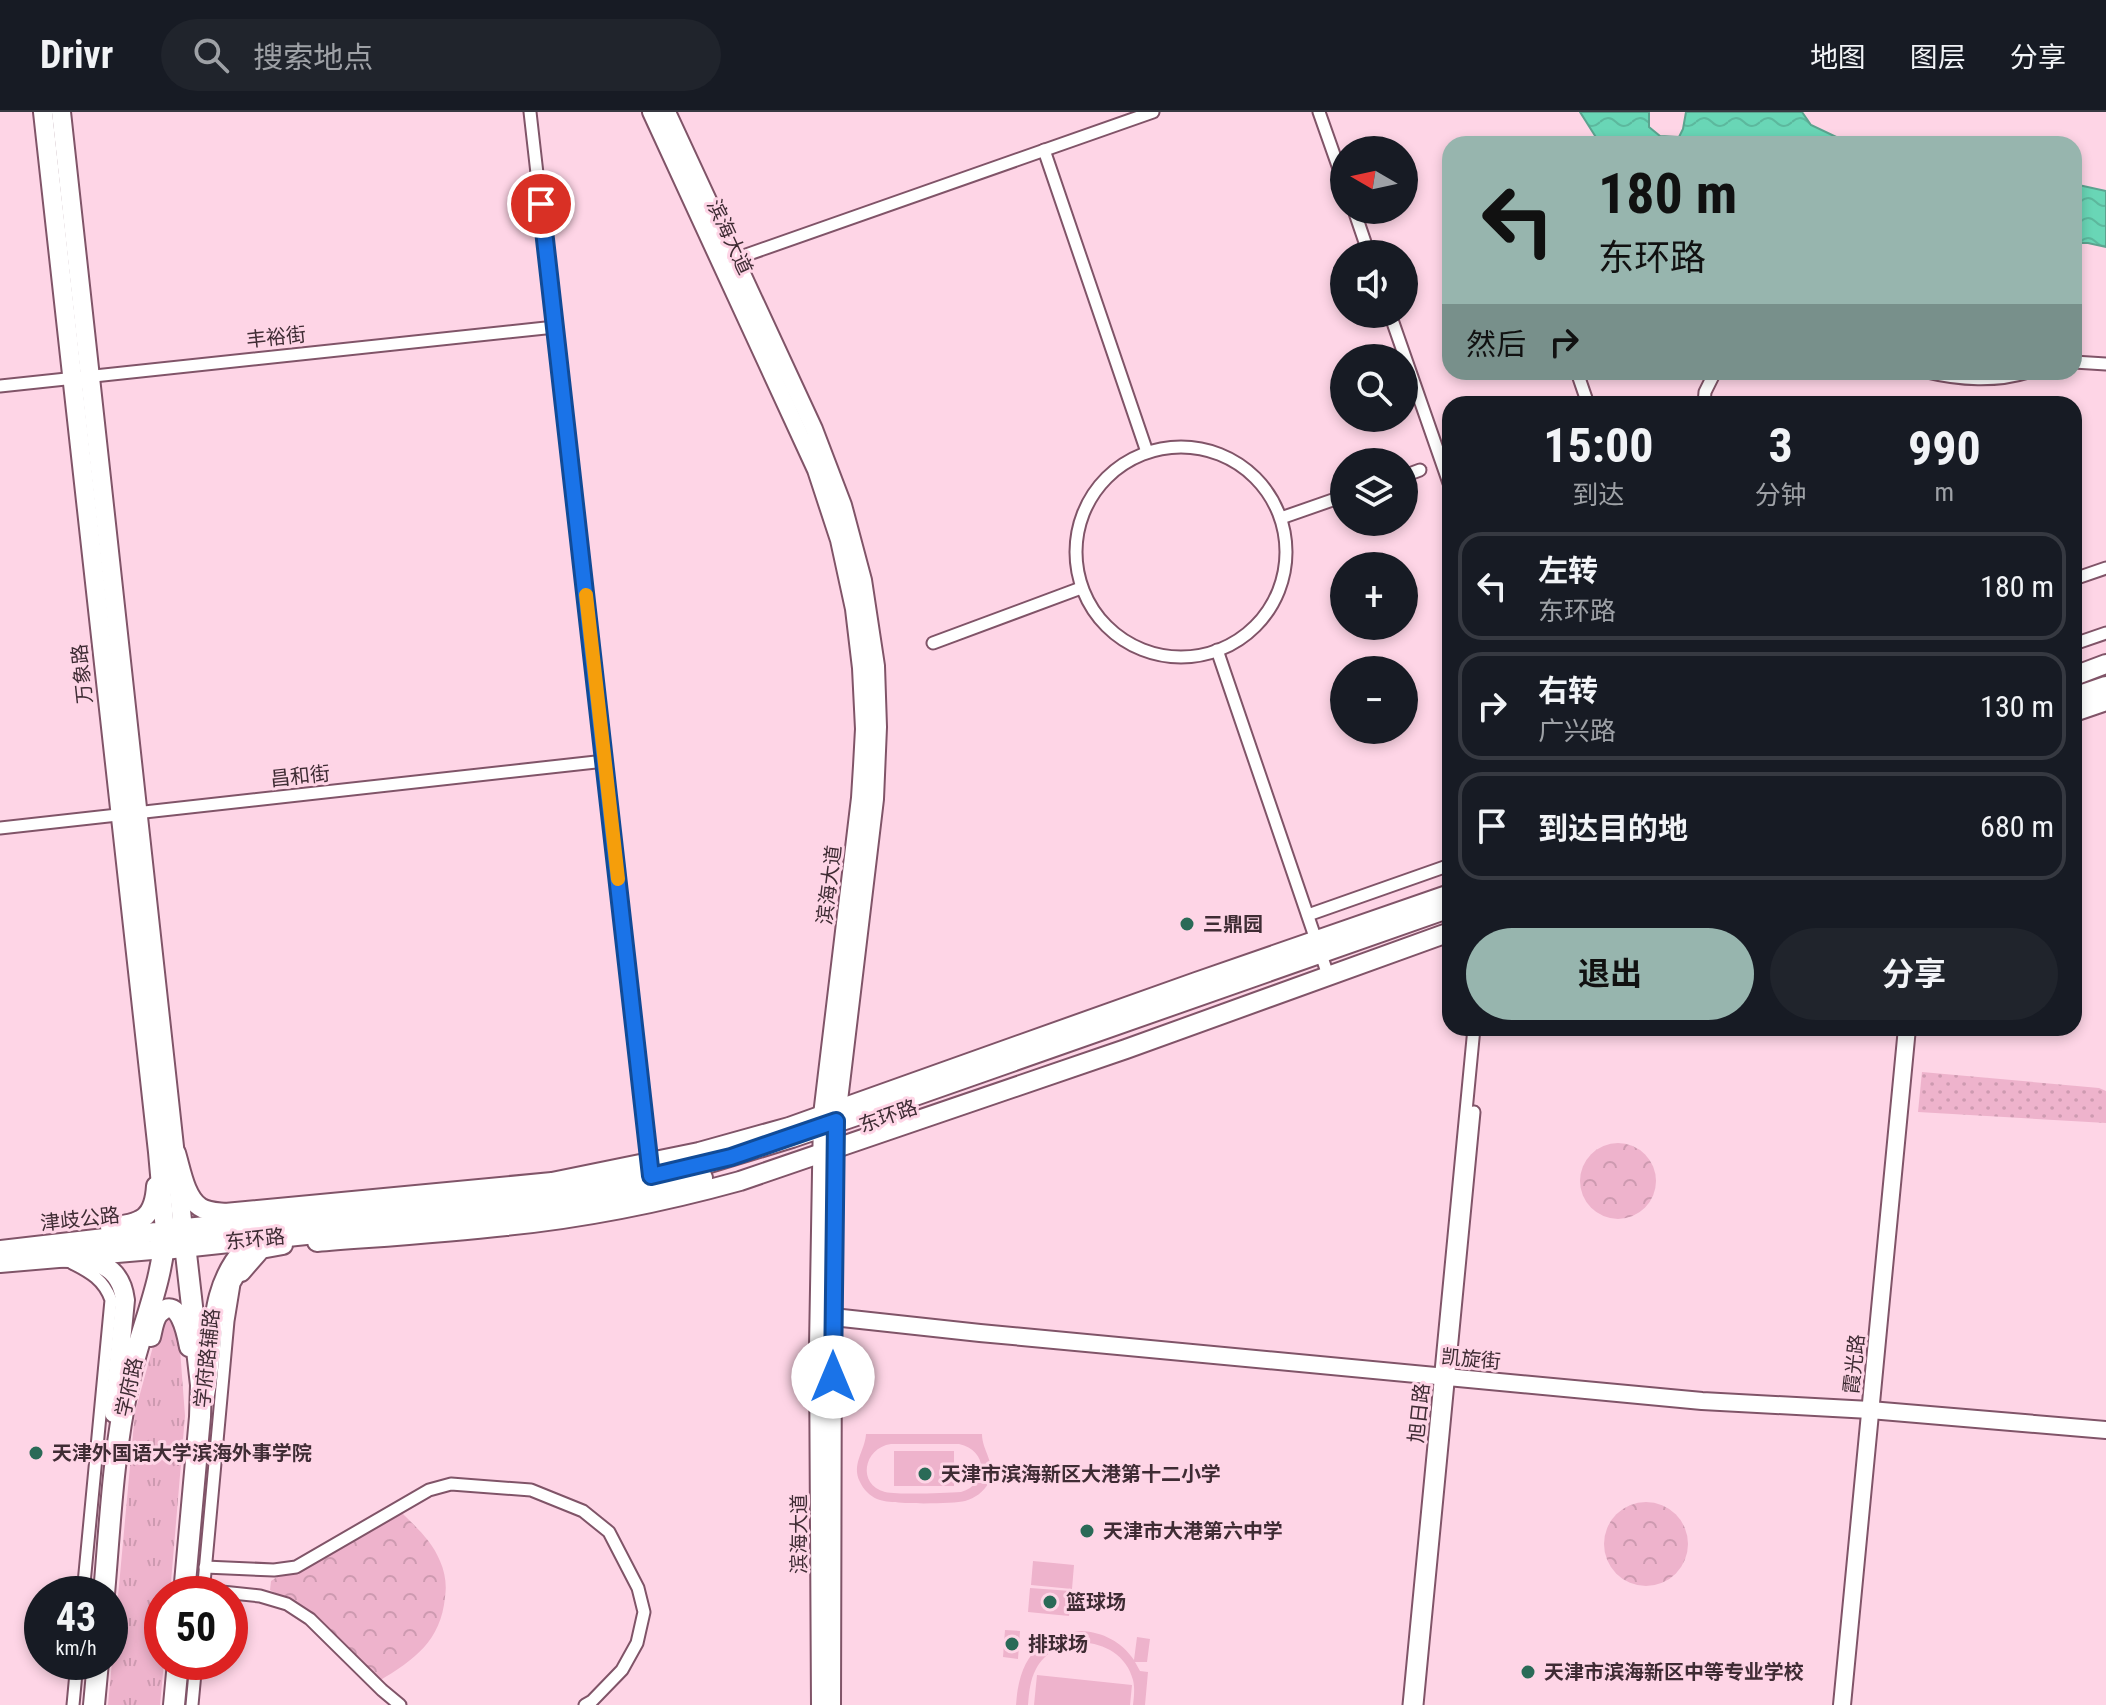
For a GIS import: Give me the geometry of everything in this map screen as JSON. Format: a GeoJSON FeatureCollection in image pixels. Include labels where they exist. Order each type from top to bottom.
{"type":"FeatureCollection","features":[{"type":"Feature","properties":{"kind":"highway"},"geometry":{"type":"LineString","coordinates":[[2082,683],[2106,675]]}},
{"type":"Feature","properties":{"kind":"highway"},"geometry":{"type":"LineString","coordinates":[[2082,695],[2106,687]]}},
{"type":"Feature","properties":{"kind":"highway","name":"东环路"},"geometry":{"type":"LineString","coordinates":[[174,1239],[259,1238],[449,1219],[581,1203],[672,1187],[742,1166],[829,1131],[1322,957],[1442,910]]}},
{"type":"Feature","properties":{"kind":"highway","name":"东环路"},"geometry":{"type":"LineString","coordinates":[[1322,957],[1442,920]]}},
{"type":"Feature","properties":{"kind":"highway","name":"东环路"},"geometry":{"type":"LineString","coordinates":[[174,1239],[579,1190],[650,1170],[731,1157],[829,1131]]}},
{"type":"Feature","properties":{"kind":"highway"},"geometry":{"type":"LineString","coordinates":[[174,1239],[199,1361],[197,1576]]}},
{"type":"Feature","properties":{"kind":"highway","name":"学府路"},"geometry":{"type":"LineString","coordinates":[[106,1576],[117,1457],[129,1378],[160,1271],[174,1239]]}},
{"type":"Feature","properties":{"kind":"highway"},"geometry":{"type":"LineString","coordinates":[[94,1705],[96,1680]]}},
{"type":"Feature","properties":{"kind":"highway"},"geometry":{"type":"LineString","coordinates":[[174,1705],[176,1680]]}},
{"type":"Feature","properties":{"kind":"main road","name":"万象路"},"geometry":{"type":"LineString","coordinates":[[43,112],[81,376]]}},
{"type":"Feature","properties":{"kind":"main road","name":"万象路"},"geometry":{"type":"LineString","coordinates":[[61,112],[81,376],[174,1239]]}},
{"type":"Feature","properties":{"kind":"main road"},"geometry":{"type":"LineString","coordinates":[[2082,673],[2106,664]]}},
{"type":"Feature","properties":{"kind":"main road"},"geometry":{"type":"LineString","coordinates":[[2082,709],[2106,701]]}},
{"type":"Feature","properties":{"kind":"main road"},"geometry":{"type":"LineString","coordinates":[[1322,957],[1442,898]]}},
{"type":"Feature","properties":{"kind":"main road"},"geometry":{"type":"LineString","coordinates":[[1322,957],[1442,934]]}},
{"type":"Feature","properties":{"kind":"main road"},"geometry":{"type":"LineString","coordinates":[[241,1272],[257,1252],[267,1247],[508,1226],[601,1212],[711,1189],[740,1181],[829,1131]]}},
{"type":"Feature","properties":{"kind":"main road"},"geometry":{"type":"LineString","coordinates":[[167,1152],[195,1203],[206,1210],[225,1213],[650,1170]]}},
{"type":"Feature","properties":{"kind":"main road"},"geometry":{"type":"LineString","coordinates":[[56,1250],[84,1232],[133,1223],[147,1215],[153,1208],[167,1152]]}},
{"type":"Feature","properties":{"kind":"main road"},"geometry":{"type":"LineString","coordinates":[[200,1417],[211,1364],[216,1304],[221,1284],[236,1257],[259,1238]]}},
{"type":"Feature","properties":{"kind":"main road","name":"津歧公路"},"geometry":{"type":"LineString","coordinates":[[0,1250],[56,1250],[174,1239]]}},
{"type":"Feature","properties":{"kind":"main road"},"geometry":{"type":"LineString","coordinates":[[56,1250],[105,1265],[122,1284],[125,1300],[114,1412],[117,1457]]}},
{"type":"Feature","properties":{"kind":"main road","name":"津歧公路"},"geometry":{"type":"LineString","coordinates":[[0,1263],[56,1250]]}},
{"type":"Feature","properties":{"kind":"main road"},"geometry":{"type":"LineString","coordinates":[[122,1417],[142,1369],[158,1316],[165,1309],[170,1309],[182,1319],[187,1335],[200,1417]]}},
{"type":"Feature","properties":{"kind":"street"},"geometry":{"type":"LineString","coordinates":[[530,112],[650,1170]]}},
{"type":"Feature","properties":{"kind":"street","name":"滨海大道"},"geometry":{"type":"LineString","coordinates":[[651,112],[814,429],[858,553],[872,634],[878,727],[875,799],[829,1131],[818,1333],[820,1705]]}},
{"type":"Feature","properties":{"kind":"street","name":"滨海大道"},"geometry":{"type":"LineString","coordinates":[[667,112],[728,262]]}},
{"type":"Feature","properties":{"kind":"street"},"geometry":{"type":"LineString","coordinates":[[728,262],[1153,112]]}},
{"type":"Feature","properties":{"kind":"street"},"geometry":{"type":"LineString","coordinates":[[1319,112],[1330,143]]}},
{"type":"Feature","properties":{"kind":"street"},"geometry":{"type":"LineString","coordinates":[[1044,150],[1147,452]]}},
{"type":"Feature","properties":{"kind":"street","name":"丰裕街"},"geometry":{"type":"LineString","coordinates":[[0,386],[555,327]]}},
{"type":"Feature","properties":{"kind":"street"},"geometry":{"type":"LineString","coordinates":[[1395,328],[1442,463]]}},
{"type":"Feature","properties":{"kind":"street"},"geometry":{"type":"LineString","coordinates":[[2082,362],[2106,364]]}},
{"type":"Feature","properties":{"kind":"street"},"geometry":{"type":"LineString","coordinates":[[1179,446],[1212,451],[1242,466],[1266,489],[1281,518],[1287,554],[1280,591],[1261,622],[1232,645],[1198,657],[1161,657],[1127,644],[1099,620],[1081,588],[1075,555],[1080,522],[1094,492],[1117,468],[1147,452],[1179,446]]}},
{"type":"Feature","properties":{"kind":"street"},"geometry":{"type":"LineString","coordinates":[[1281,518],[1330,501]]}},
{"type":"Feature","properties":{"kind":"street"},"geometry":{"type":"LineString","coordinates":[[2082,576],[2106,568]]}},
{"type":"Feature","properties":{"kind":"street"},"geometry":{"type":"LineString","coordinates":[[933,643],[1081,588]]}},
{"type":"Feature","properties":{"kind":"street"},"geometry":{"type":"LineString","coordinates":[[2082,641],[2106,633]]}},
{"type":"Feature","properties":{"kind":"street"},"geometry":{"type":"LineString","coordinates":[[1217,650],[1322,957]]}},
{"type":"Feature","properties":{"kind":"street","name":"昌和街"},"geometry":{"type":"LineString","coordinates":[[0,828],[605,761]]}},
{"type":"Feature","properties":{"kind":"street"},"geometry":{"type":"LineString","coordinates":[[1308,915],[1442,868]]}},
{"type":"Feature","properties":{"kind":"street","name":"旭日路"},"geometry":{"type":"LineString","coordinates":[[1417,1705],[1473,1036]]}},
{"type":"Feature","properties":{"kind":"street","name":"旭日路"},"geometry":{"type":"LineString","coordinates":[[1409,1705],[1481,1036]]}},
{"type":"Feature","properties":{"kind":"street","name":"霞光路"},"geometry":{"type":"LineString","coordinates":[[1842,1705],[1909,1036]]}},
{"type":"Feature","properties":{"kind":"street","name":"滨海大道"},"geometry":{"type":"LineString","coordinates":[[829,1131],[833,1321],[832,1705]]}},
{"type":"Feature","properties":{"kind":"street"},"geometry":{"type":"LineString","coordinates":[[56,1250],[97,1277],[111,1300],[85,1576]]}},
{"type":"Feature","properties":{"kind":"street","name":"学府路辅路"},"geometry":{"type":"LineString","coordinates":[[202,1576],[228,1321],[234,1284],[241,1272]]}},
{"type":"Feature","properties":{"kind":"street","name":"凯旋街"},"geometry":{"type":"LineString","coordinates":[[833,1321],[1445,1380],[1873,1415],[2106,1430]]}},
{"type":"Feature","properties":{"kind":"street","name":"凯旋街"},"geometry":{"type":"LineString","coordinates":[[1873,1415],[2106,1439]]}},
{"type":"Feature","properties":{"kind":"street","name":"霞光路"},"geometry":{"type":"LineString","coordinates":[[1849,1705],[1873,1415]]}},
{"type":"Feature","properties":{"kind":"street"},"geometry":{"type":"LineString","coordinates":[[205,1567],[274,1570],[296,1567],[429,1490],[451,1484],[531,1490],[583,1511],[609,1532],[626,1562],[641,1600],[644,1612],[637,1643],[622,1670],[585,1705]]}},
{"type":"Feature","properties":{"kind":"street"},"geometry":{"type":"LineString","coordinates":[[248,1595],[287,1604],[310,1619],[400,1705]]}},
{"type":"Feature","properties":{"kind":"street"},"geometry":{"type":"LineString","coordinates":[[73,1705],[75,1680]]}},
{"type":"Feature","properties":{"kind":"street"},"geometry":{"type":"LineString","coordinates":[[192,1705],[194,1680]]}},
{"type":"Feature","properties":{"kind":"green space"},"geometry":{"type":"Polygon","coordinates":[[[1922,1072],[2099,1088],[2106,1091],[2106,1123],[1918,1112],[1922,1072]]]}},
{"type":"Feature","properties":{"kind":"green space"},"geometry":{"type":"Polygon","coordinates":[[[1618,1143],[1632,1146],[1645,1154],[1653,1167],[1656,1181],[1653,1195],[1645,1208],[1632,1216],[1618,1219],[1604,1216],[1591,1208],[1583,1195],[1580,1181],[1583,1167],[1591,1154],[1604,1146],[1618,1143]]]}},
{"type":"Feature","properties":{"kind":"green space"},"geometry":{"type":"Polygon","coordinates":[[[168,1315],[178,1322],[185,1416],[172,1576],[144,1576],[144,1680],[162,1680],[160,1705],[108,1705],[110,1680],[128,1680],[128,1576],[120,1576],[135,1412],[160,1321],[168,1315]]]}},
{"type":"Feature","properties":{"kind":"green space"},"geometry":{"type":"Polygon","coordinates":[[[866,1434],[982,1434],[991,1469],[989,1482],[979,1494],[965,1501],[907,1503],[877,1499],[861,1485],[858,1475],[866,1434]],[[891,1444],[882,1447],[869,1459],[867,1475],[876,1488],[885,1492],[961,1492],[977,1482],[981,1467],[975,1453],[959,1444],[891,1444]]]}},
{"type":"Feature","properties":{"kind":"green space"},"geometry":{"type":"Polygon","coordinates":[[[894,1451],[954,1451],[954,1486],[894,1486],[894,1451]]]}},
{"type":"Feature","properties":{"kind":"green space"},"geometry":{"type":"Polygon","coordinates":[[[1646,1502],[1662,1505],[1676,1514],[1685,1528],[1688,1544],[1685,1560],[1676,1574],[1662,1583],[1646,1586],[1630,1583],[1616,1574],[1607,1560],[1604,1544],[1607,1528],[1616,1514],[1630,1505],[1646,1502]]]}},
{"type":"Feature","properties":{"kind":"green space"},"geometry":{"type":"Polygon","coordinates":[[[401,1512],[437,1554],[444,1574],[445,1597],[438,1626],[424,1648],[379,1681],[310,1613],[270,1590],[271,1581],[295,1573],[401,1512]]]}},
{"type":"Feature","properties":{"kind":"green space","name":"篮球场"},"geometry":{"type":"Polygon","coordinates":[[[1033,1561],[1074,1565],[1072,1589],[1031,1585],[1033,1561]]]}},
{"type":"Feature","properties":{"kind":"green space","name":"篮球场"},"geometry":{"type":"Polygon","coordinates":[[[1030,1588],[1071,1591],[1069,1616],[1028,1612],[1030,1588]]]}},
{"type":"Feature","properties":{"kind":"green space","name":"排球场"},"geometry":{"type":"Polygon","coordinates":[[[1005,1630],[1020,1631],[1018,1659],[1003,1657],[1005,1630]]]}},
{"type":"Feature","properties":{"kind":"green space"},"geometry":{"type":"Polygon","coordinates":[[[1081,1631],[1111,1639],[1134,1660],[1137,1637],[1150,1639],[1147,1662],[1135,1662],[1140,1671],[1148,1672],[1145,1705],[1133,1705],[1134,1683],[1127,1665],[1116,1654],[1088,1643],[1073,1643],[1046,1656],[1032,1678],[1028,1705],[1016,1705],[1021,1676],[1032,1654],[1052,1639],[1081,1631]]]}},
{"type":"Feature","properties":{"kind":"green space"},"geometry":{"type":"Polygon","coordinates":[[[1037,1675],[1132,1685],[1130,1705],[1034,1705],[1037,1675]]]}},
{"type":"Feature","properties":{"kind":"water"},"geometry":{"type":"Polygon","coordinates":[[[1580,112],[1649,112],[1649,127],[1660,136],[1595,136],[1580,112]]]}},
{"type":"Feature","properties":{"kind":"water"},"geometry":{"type":"Polygon","coordinates":[[[1686,112],[1802,112],[1811,125],[1834,136],[1680,136],[1686,112]]]}},
{"type":"Feature","properties":{"kind":"water"},"geometry":{"type":"Polygon","coordinates":[[[2082,186],[2106,191],[2106,247],[2082,243],[2082,186]]]}},
{"type":"Feature","properties":{"kind":"slow traffic"},"geometry":{"type":"LineString","coordinates":[[586,595],[618,879]]}},
{"type":"Feature","properties":{"kind":"place","name":"三鼎园"},"geometry":{"type":"Point","coordinates":[1187,924]}},
{"type":"Feature","properties":{"kind":"place","name":"天津外国语大学滨海外事学院"},"geometry":{"type":"Point","coordinates":[36,1453]}},
{"type":"Feature","properties":{"kind":"place","name":"天津市滨海新区大港第十二小学"},"geometry":{"type":"Point","coordinates":[925,1474]}},
{"type":"Feature","properties":{"kind":"place","name":"天津市大港第六中学"},"geometry":{"type":"Point","coordinates":[1087,1531]}},
{"type":"Feature","properties":{"kind":"place","name":"篮球场"},"geometry":{"type":"Point","coordinates":[1050,1602]}},
{"type":"Feature","properties":{"kind":"place","name":"排球场"},"geometry":{"type":"Point","coordinates":[1012,1644]}},
{"type":"Feature","properties":{"kind":"place","name":"天津市滨海新区中等专业学校"},"geometry":{"type":"Point","coordinates":[1528,1672]}},
{"type":"Feature","properties":{"kind":"route"},"geometry":{"type":"LineString","coordinates":[[541,204],[651,1176],[731,1157],[836,1121],[833,1377]]}}]}
